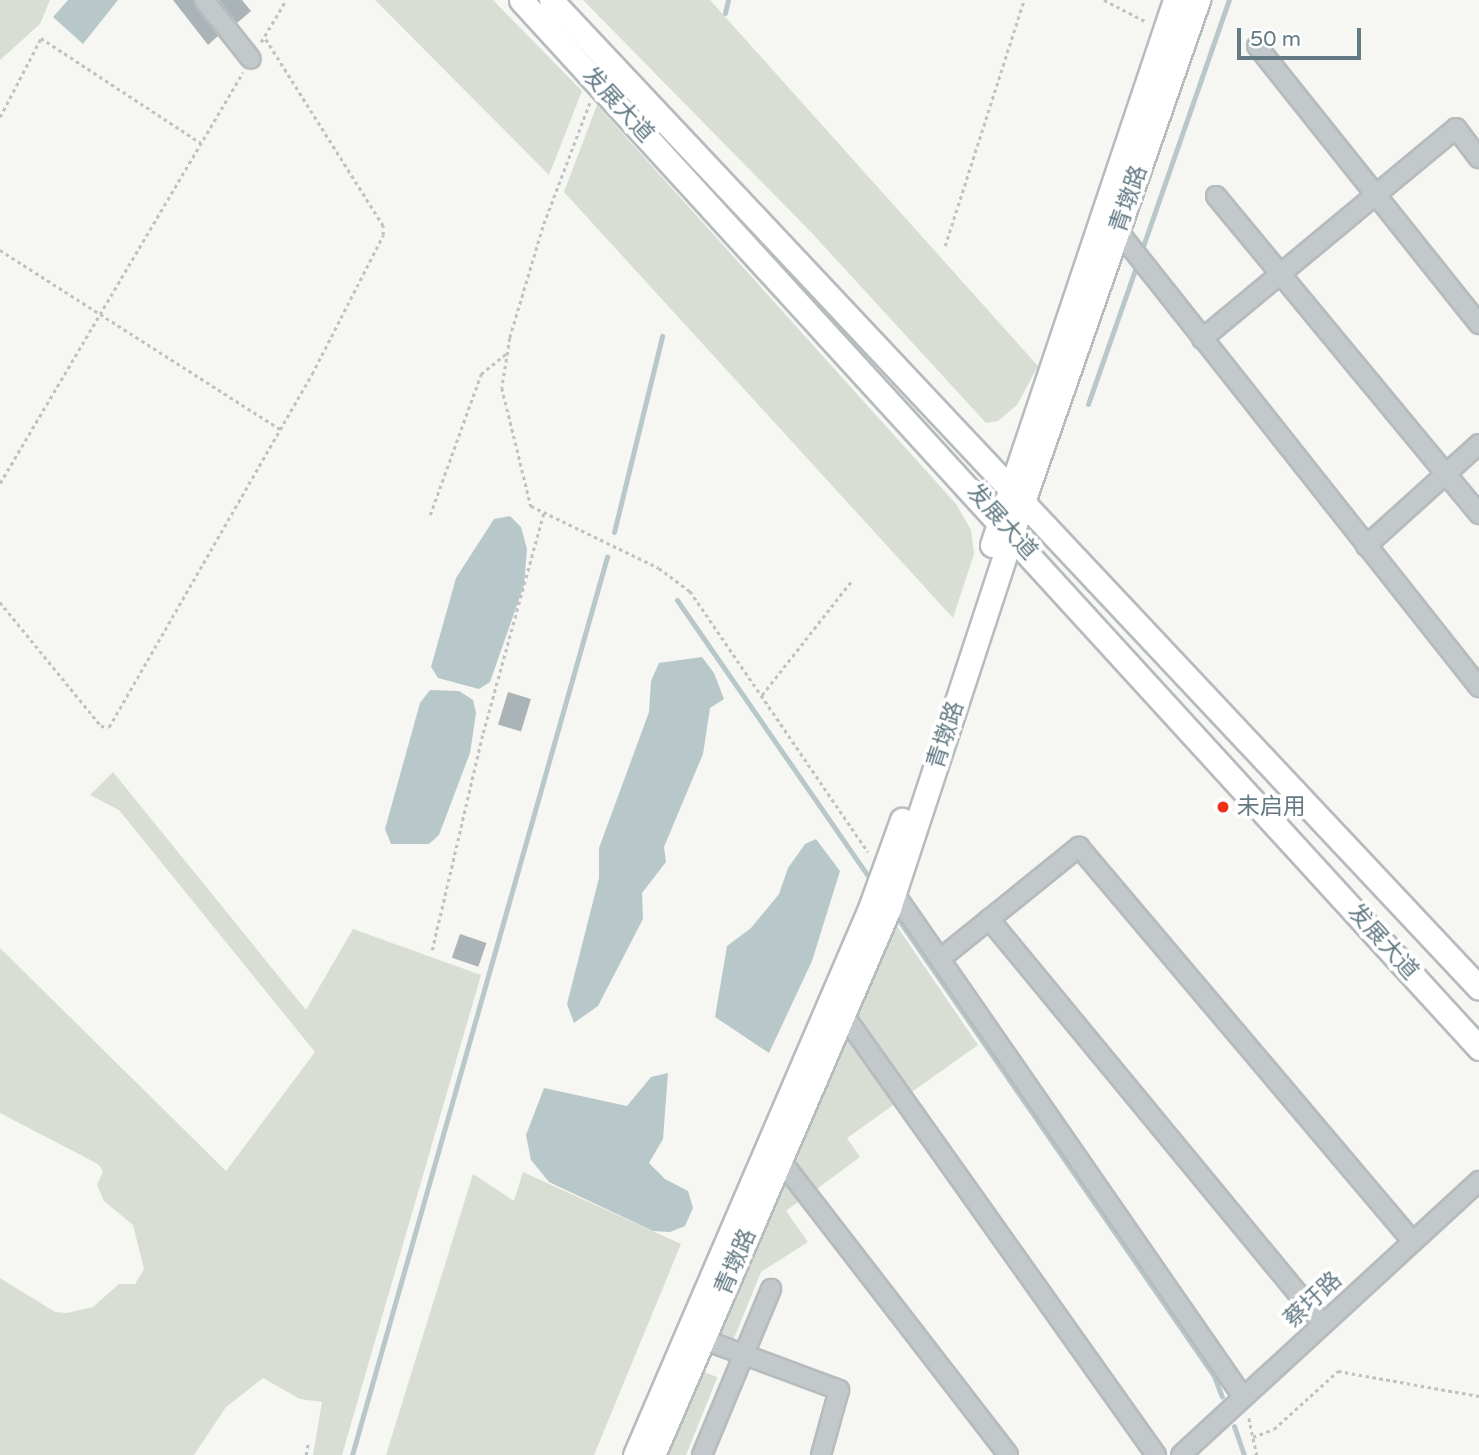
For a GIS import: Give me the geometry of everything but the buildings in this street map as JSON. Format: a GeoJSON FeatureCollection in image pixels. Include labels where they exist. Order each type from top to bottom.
{"type":"FeatureCollection","features":[{"type":"Feature","properties":{"kind":"main road","name":"发展大道"},"geometry":{"type":"LineString","coordinates":[[521,0],[1006,526],[1479,1048]]}},
{"type":"Feature","properties":{"kind":"main road","name":"发展大道"},"geometry":{"type":"LineString","coordinates":[[551,0],[1479,988]]}},
{"type":"Feature","properties":{"kind":"main road","name":"青墩路"},"geometry":{"type":"LineString","coordinates":[[1017,495],[1175,0]]}},
{"type":"Feature","properties":{"kind":"main road","name":"青墩路"},"geometry":{"type":"LineString","coordinates":[[774,1152],[843,1014],[1006,526],[1118,232],[1198,0]]}},
{"type":"Feature","properties":{"kind":"main road","name":"青墩路"},"geometry":{"type":"LineString","coordinates":[[635,1455],[695,1336],[888,883]]}},
{"type":"Feature","properties":{"kind":"main road","name":"青墩路"},"geometry":{"type":"LineString","coordinates":[[653,1455],[695,1336]]}},
{"type":"Feature","properties":{"kind":"street"},"geometry":{"type":"LineString","coordinates":[[204,0],[251,59]]}},
{"type":"Feature","properties":{"kind":"street"},"geometry":{"type":"LineString","coordinates":[[1257,46],[1479,324]]}},
{"type":"Feature","properties":{"kind":"street"},"geometry":{"type":"LineString","coordinates":[[1202,339],[1374,193],[1456,128],[1479,158]]}},
{"type":"Feature","properties":{"kind":"street"},"geometry":{"type":"LineString","coordinates":[[1216,195],[1279,275],[1479,514]]}},
{"type":"Feature","properties":{"kind":"street"},"geometry":{"type":"LineString","coordinates":[[1118,232],[1479,687]]}},
{"type":"Feature","properties":{"kind":"street"},"geometry":{"type":"LineString","coordinates":[[1366,546],[1479,443]]}},
{"type":"Feature","properties":{"kind":"street"},"geometry":{"type":"LineString","coordinates":[[940,959],[1079,847],[1413,1242]]}},
{"type":"Feature","properties":{"kind":"street"},"geometry":{"type":"LineString","coordinates":[[888,883],[1243,1397]]}},
{"type":"Feature","properties":{"kind":"street"},"geometry":{"type":"LineString","coordinates":[[989,919],[1323,1324]]}},
{"type":"Feature","properties":{"kind":"street"},"geometry":{"type":"LineString","coordinates":[[843,1014],[1156,1455]]}},
{"type":"Feature","properties":{"kind":"street"},"geometry":{"type":"LineString","coordinates":[[774,1152],[1007,1455]]}},
{"type":"Feature","properties":{"kind":"street","name":"蔡圩路"},"geometry":{"type":"LineString","coordinates":[[1181,1455],[1479,1181]]}},
{"type":"Feature","properties":{"kind":"street"},"geometry":{"type":"LineString","coordinates":[[702,1455],[771,1289]]}},
{"type":"Feature","properties":{"kind":"street"},"geometry":{"type":"LineString","coordinates":[[695,1336],[839,1390],[821,1455]]}},
{"type":"Feature","properties":{"kind":"path"},"geometry":{"type":"LineString","coordinates":[[0,483],[286,0]]}},
{"type":"Feature","properties":{"kind":"path"},"geometry":{"type":"LineString","coordinates":[[945,246],[1024,0]]}},
{"type":"Feature","properties":{"kind":"path"},"geometry":{"type":"LineString","coordinates":[[1104,0],[1164,31]]}},
{"type":"Feature","properties":{"kind":"path"},"geometry":{"type":"LineString","coordinates":[[0,602],[101,726],[108,727],[280,429],[371,258],[383,226],[264,37]]}},
{"type":"Feature","properties":{"kind":"path"},"geometry":{"type":"LineString","coordinates":[[0,117],[41,38],[201,144]]}},
{"type":"Feature","properties":{"kind":"path"},"geometry":{"type":"LineString","coordinates":[[598,84],[543,227],[508,352],[502,388],[518,466],[531,506],[659,568],[690,591],[888,883]]}},
{"type":"Feature","properties":{"kind":"path"},"geometry":{"type":"LineString","coordinates":[[0,250],[280,429]]}},
{"type":"Feature","properties":{"kind":"path"},"geometry":{"type":"LineString","coordinates":[[430,515],[481,374],[508,352]]}},
{"type":"Feature","properties":{"kind":"path"},"geometry":{"type":"LineString","coordinates":[[432,950],[483,733],[544,512]]}},
{"type":"Feature","properties":{"kind":"path"},"geometry":{"type":"LineString","coordinates":[[762,695],[853,579]]}},
{"type":"Feature","properties":{"kind":"path"},"geometry":{"type":"LineString","coordinates":[[1254,1437],[1274,1429],[1338,1371],[1479,1396]]}},
{"type":"Feature","properties":{"kind":"path"},"geometry":{"type":"LineString","coordinates":[[1243,1397],[1257,1455]]}},
{"type":"Feature","properties":{"kind":"path"},"geometry":{"type":"LineString","coordinates":[[306,1455],[308,1443]]}},
{"type":"Feature","properties":{"kind":"shaded area"},"geometry":{"type":"Polygon","coordinates":[[[0,0],[50,0],[40,24],[0,60],[0,0]]]}},
{"type":"Feature","properties":{"kind":"shaded area"},"geometry":{"type":"Polygon","coordinates":[[[68,0],[118,0],[83,44],[53,17],[68,0]]]}},
{"type":"Feature","properties":{"kind":"shaded area"},"geometry":{"type":"Polygon","coordinates":[[[375,0],[493,0],[582,91],[549,175],[375,0]]]}},
{"type":"Feature","properties":{"kind":"shaded area"},"geometry":{"type":"Polygon","coordinates":[[[583,0],[710,0],[1038,366],[1017,405],[998,421],[986,423],[810,231],[583,0]]]}},
{"type":"Feature","properties":{"kind":"shaded area"},"geometry":{"type":"Polygon","coordinates":[[[597,105],[956,504],[971,530],[974,554],[953,618],[564,192],[597,105]]]}},
{"type":"Feature","properties":{"kind":"shaded area"},"geometry":{"type":"Polygon","coordinates":[[[510,516],[521,527],[527,549],[524,585],[490,682],[479,689],[438,678],[431,667],[456,578],[494,519],[510,516]]]}},
{"type":"Feature","properties":{"kind":"shaded area"},"geometry":{"type":"Polygon","coordinates":[[[702,657],[714,673],[724,699],[710,708],[703,754],[664,847],[666,862],[642,893],[643,919],[598,1006],[574,1023],[567,1004],[599,878],[599,848],[649,712],[651,681],[659,663],[702,657]]]}},
{"type":"Feature","properties":{"kind":"shaded area"},"geometry":{"type":"Polygon","coordinates":[[[430,690],[459,691],[473,700],[476,713],[470,753],[439,835],[429,844],[391,844],[385,829],[420,703],[430,690]]]}},
{"type":"Feature","properties":{"kind":"shaded area"},"geometry":{"type":"Polygon","coordinates":[[[113,772],[306,1010],[353,929],[481,975],[342,1455],[313,1455],[322,1402],[300,1399],[263,1378],[226,1407],[194,1455],[0,1455],[0,1278],[55,1312],[67,1313],[93,1307],[119,1284],[135,1284],[144,1269],[133,1225],[104,1201],[97,1185],[103,1171],[98,1164],[0,1113],[0,948],[226,1171],[315,1052],[119,810],[90,795],[113,772]]]}},
{"type":"Feature","properties":{"kind":"shaded area"},"geometry":{"type":"Polygon","coordinates":[[[816,839],[840,871],[812,961],[769,1053],[715,1017],[727,946],[751,928],[779,894],[788,868],[805,844],[816,839]]]}},
{"type":"Feature","properties":{"kind":"shaded area"},"geometry":{"type":"Polygon","coordinates":[[[892,919],[978,1045],[847,1138],[860,1157],[814,1191],[789,1156],[892,919]]]}},
{"type":"Feature","properties":{"kind":"shaded area"},"geometry":{"type":"Polygon","coordinates":[[[668,1073],[663,1139],[649,1163],[665,1179],[688,1191],[693,1208],[685,1226],[670,1232],[653,1231],[549,1182],[531,1160],[526,1135],[544,1088],[627,1106],[651,1077],[668,1073]]]}},
{"type":"Feature","properties":{"kind":"shaded area"},"geometry":{"type":"Polygon","coordinates":[[[783,1171],[803,1198],[786,1211],[808,1242],[761,1272],[732,1343],[712,1335],[783,1171]]]}},
{"type":"Feature","properties":{"kind":"shaded area"},"geometry":{"type":"Polygon","coordinates":[[[523,1172],[681,1244],[594,1455],[386,1455],[473,1174],[514,1201],[523,1172]]]}},
{"type":"Feature","properties":{"kind":"shaded area"},"geometry":{"type":"Polygon","coordinates":[[[697,1369],[717,1377],[686,1455],[662,1455],[697,1369]]]}},
{"type":"Feature","properties":{"kind":"waterway"},"geometry":{"type":"LineString","coordinates":[[725,13],[728,0]]}},
{"type":"Feature","properties":{"kind":"waterway"},"geometry":{"type":"LineString","coordinates":[[1141,252],[1229,0]]}},
{"type":"Feature","properties":{"kind":"waterway"},"geometry":{"type":"LineString","coordinates":[[1088,404],[1138,261]]}},
{"type":"Feature","properties":{"kind":"waterway"},"geometry":{"type":"LineString","coordinates":[[614,532],[662,336]]}},
{"type":"Feature","properties":{"kind":"waterway"},"geometry":{"type":"LineString","coordinates":[[352,1455],[607,557]]}},
{"type":"Feature","properties":{"kind":"waterway"},"geometry":{"type":"LineString","coordinates":[[677,600],[871,880]]}},
{"type":"Feature","properties":{"kind":"waterway"},"geometry":{"type":"LineString","coordinates":[[896,916],[1214,1376],[1222,1397]]}},
{"type":"Feature","properties":{"kind":"waterway"},"geometry":{"type":"LineString","coordinates":[[1234,1426],[1244,1455]]}},
{"type":"Feature","properties":{"kind":"place","name":"未启用"},"geometry":{"type":"Point","coordinates":[1223,807]}}]}
